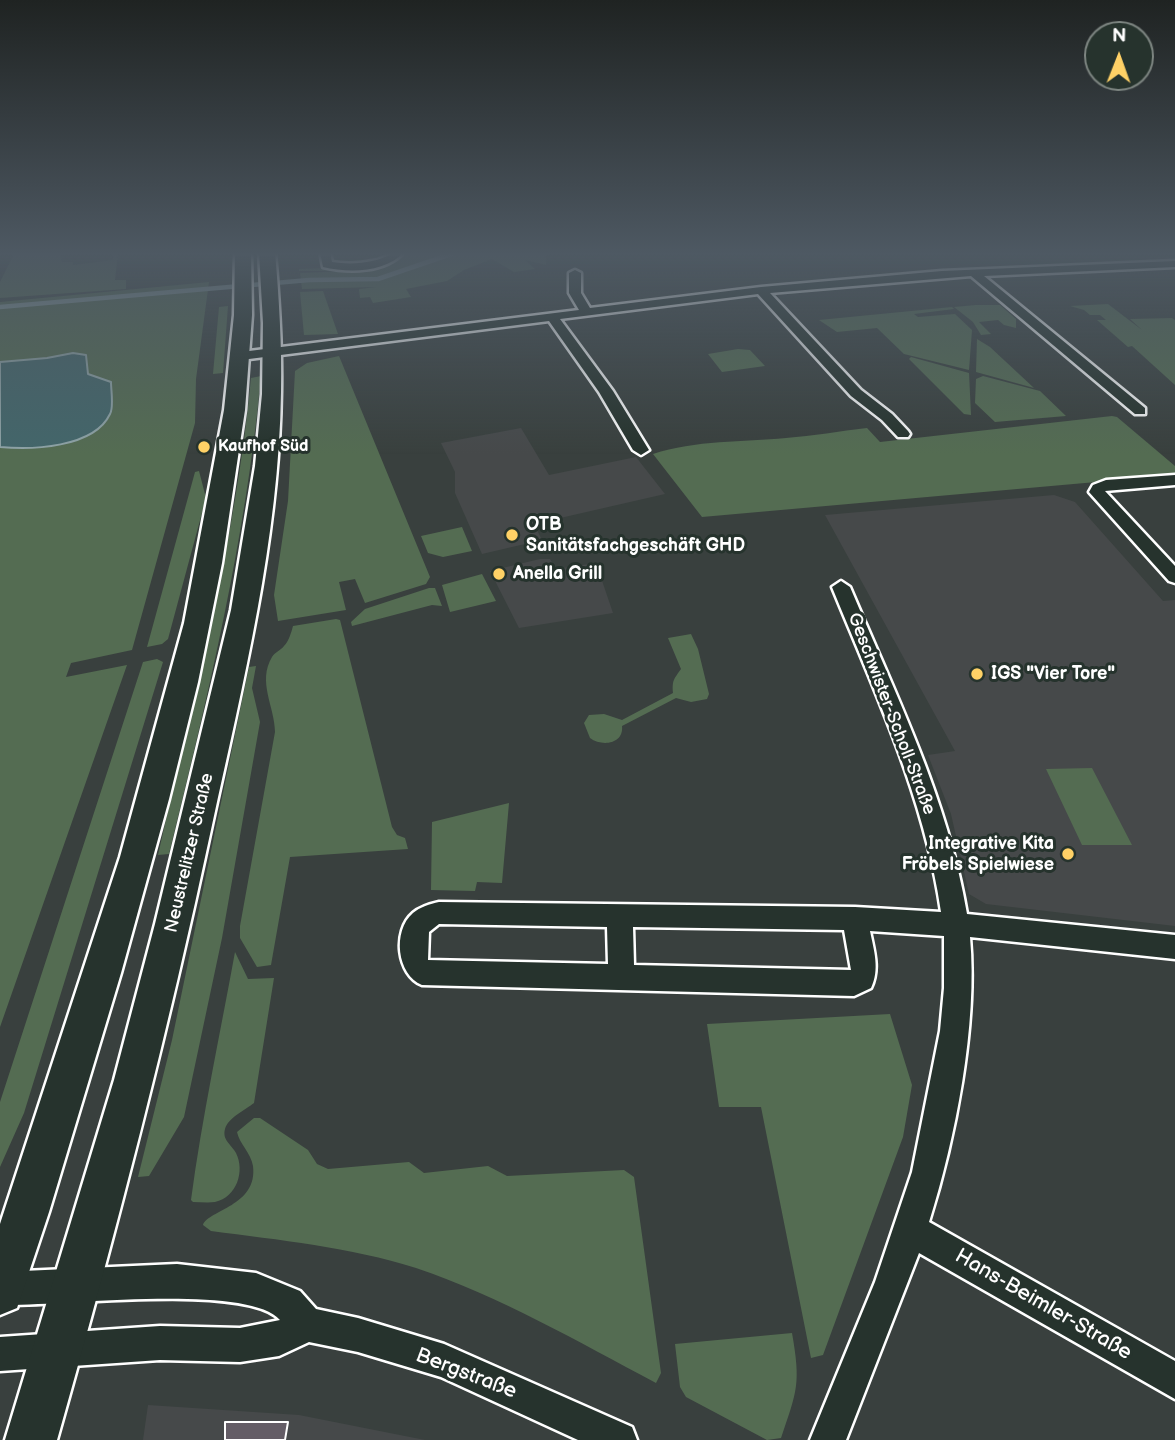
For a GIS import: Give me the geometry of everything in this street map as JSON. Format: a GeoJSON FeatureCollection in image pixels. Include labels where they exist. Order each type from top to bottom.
{"type":"FeatureCollection","features":[{"type":"Feature","properties":{"kind":"main road"},"geometry":{"type":"LineString","coordinates":[[0,1290],[42,1167],[138,855],[184,684],[212,554],[240,379],[243,319]]}},
{"type":"Feature","properties":{"kind":"main road","name":"Neustrelitzer Straße"},"geometry":{"type":"LineString","coordinates":[[31,1440],[148,1030],[234,657],[260,505],[273,353],[272,319]]}},
{"type":"Feature","properties":{"kind":"street"},"geometry":{"type":"LineString","coordinates":[[241,356],[413,336],[523,319]]}},
{"type":"Feature","properties":{"kind":"street"},"geometry":{"type":"LineString","coordinates":[[554,319],[607,391],[641,450]]}},
{"type":"Feature","properties":{"kind":"street"},"geometry":{"type":"LineString","coordinates":[[788,319],[856,393],[887,417],[903,434]]}},
{"type":"Feature","properties":{"kind":"street"},"geometry":{"type":"LineString","coordinates":[[1030,319],[1140,411]]}},
{"type":"Feature","properties":{"kind":"street"},"geometry":{"type":"LineString","coordinates":[[1175,480],[1106,485],[1097,492],[1175,577]]}},
{"type":"Feature","properties":{"kind":"street","name":"Geschwister-Scholl-Straße"},"geometry":{"type":"LineString","coordinates":[[828,1440],[911,1230],[940,1112],[953,1036],[959,976],[955,924],[938,839],[920,780],[841,587]]}},
{"type":"Feature","properties":{"kind":"street"},"geometry":{"type":"LineString","coordinates":[[855,919],[864,971],[862,979],[854,983],[422,972],[416,969],[414,963],[417,925],[423,917],[431,915],[855,919],[955,924],[1175,947]]}},
{"type":"Feature","properties":{"kind":"street"},"geometry":{"type":"LineString","coordinates":[[620,916],[621,977]]}},
{"type":"Feature","properties":{"kind":"street","name":"Hans-Beimler-Straße"},"geometry":{"type":"LineString","coordinates":[[911,1230],[1175,1381]]}},
{"type":"Feature","properties":{"kind":"street"},"geometry":{"type":"LineString","coordinates":[[0,1290],[177,1281],[256,1290],[288,1303],[307,1324],[279,1339],[240,1345],[160,1343],[0,1354]]}},
{"type":"Feature","properties":{"kind":"street","name":"Bergstraße"},"geometry":{"type":"LineString","coordinates":[[307,1324],[358,1335],[444,1362],[619,1440]]}},
{"type":"Feature","properties":{"kind":"shaded area"},"geometry":{"type":"Polygon","coordinates":[[[521,428],[549,475],[636,457],[665,494],[534,524],[542,540],[482,554],[455,493],[455,472],[441,443],[521,428]]]}},
{"type":"Feature","properties":{"kind":"shaded area"},"geometry":{"type":"Polygon","coordinates":[[[1054,495],[1075,502],[1163,601],[1175,600],[1175,926],[986,904],[969,894],[951,814],[928,755],[955,751],[825,515],[1054,495]]]}},
{"type":"Feature","properties":{"kind":"shaded area"},"geometry":{"type":"Polygon","coordinates":[[[550,559],[556,569],[596,563],[613,613],[519,628],[490,571],[550,559]]]}},
{"type":"Feature","properties":{"kind":"shaded area"},"geometry":{"type":"Polygon","coordinates":[[[148,1405],[299,1415],[425,1440],[143,1440],[148,1405]]]}},
{"type":"Feature","properties":{"kind":"green space"},"geometry":{"type":"Polygon","coordinates":[[[0,319],[204,319],[196,379],[195,423],[132,650],[71,663],[66,677],[127,665],[0,1027],[0,319]]]}},
{"type":"Feature","properties":{"kind":"green space"},"geometry":{"type":"Polygon","coordinates":[[[218,319],[227,319],[223,373],[213,374],[218,319]]]}},
{"type":"Feature","properties":{"kind":"green space"},"geometry":{"type":"Polygon","coordinates":[[[303,319],[333,319],[338,334],[304,335],[303,319]]]}},
{"type":"Feature","properties":{"kind":"green space"},"geometry":{"type":"Polygon","coordinates":[[[961,319],[972,330],[969,370],[904,354],[877,328],[837,332],[819,320],[961,319]]]}},
{"type":"Feature","properties":{"kind":"green space"},"geometry":{"type":"Polygon","coordinates":[[[969,319],[1016,319],[1016,328],[1004,325],[998,320],[979,322],[991,334],[981,335],[969,319]]]}},
{"type":"Feature","properties":{"kind":"green space"},"geometry":{"type":"Polygon","coordinates":[[[1128,319],[1142,330],[1130,319],[1175,320],[1175,385],[1132,346],[1128,347],[1097,320],[1128,319]]]}},
{"type":"Feature","properties":{"kind":"green space"},"geometry":{"type":"Polygon","coordinates":[[[977,339],[990,347],[1034,388],[976,372],[977,339]]]}},
{"type":"Feature","properties":{"kind":"green space"},"geometry":{"type":"Polygon","coordinates":[[[738,349],[750,350],[765,366],[722,372],[708,354],[738,349]]]}},
{"type":"Feature","properties":{"kind":"green space"},"geometry":{"type":"Polygon","coordinates":[[[339,356],[430,577],[426,584],[365,603],[355,579],[339,582],[346,610],[278,621],[274,595],[288,501],[295,371],[307,363],[339,356]]]}},
{"type":"Feature","properties":{"kind":"green space"},"geometry":{"type":"Polygon","coordinates":[[[911,357],[969,373],[971,415],[964,414],[909,359],[911,357]]]}},
{"type":"Feature","properties":{"kind":"green space"},"geometry":{"type":"Polygon","coordinates":[[[261,376],[246,497],[224,616],[169,854],[158,855],[224,558],[251,378],[261,376]]]}},
{"type":"Feature","properties":{"kind":"green space"},"geometry":{"type":"Polygon","coordinates":[[[983,376],[1040,391],[1066,416],[995,422],[975,403],[976,379],[983,376]]]}},
{"type":"Feature","properties":{"kind":"green space"},"geometry":{"type":"Polygon","coordinates":[[[1117,417],[1175,466],[1175,475],[702,517],[653,454],[702,444],[796,437],[867,428],[880,442],[1117,417]]]}},
{"type":"Feature","properties":{"kind":"green space"},"geometry":{"type":"Polygon","coordinates":[[[199,471],[206,498],[168,639],[162,644],[147,647],[195,472],[199,471]]]}},
{"type":"Feature","properties":{"kind":"green space"},"geometry":{"type":"Polygon","coordinates":[[[462,527],[472,551],[443,557],[428,553],[421,536],[462,527]]]}},
{"type":"Feature","properties":{"kind":"green space"},"geometry":{"type":"Polygon","coordinates":[[[482,574],[496,601],[450,612],[442,585],[482,574]]]}},
{"type":"Feature","properties":{"kind":"green space"},"geometry":{"type":"Polygon","coordinates":[[[435,588],[442,606],[432,605],[352,626],[351,622],[365,609],[435,588]]]}},
{"type":"Feature","properties":{"kind":"green space"},"geometry":{"type":"Polygon","coordinates":[[[340,620],[392,827],[397,835],[405,838],[408,849],[290,857],[271,965],[257,967],[240,938],[240,926],[275,732],[266,685],[268,666],[273,655],[287,642],[293,626],[340,620]]]}},
{"type":"Feature","properties":{"kind":"green space"},"geometry":{"type":"Polygon","coordinates":[[[691,634],[698,649],[709,694],[707,699],[691,702],[676,698],[622,726],[620,737],[616,740],[606,743],[590,738],[584,723],[589,715],[604,714],[622,720],[673,693],[674,680],[681,669],[668,638],[691,634]]]}},
{"type":"Feature","properties":{"kind":"green space"},"geometry":{"type":"Polygon","coordinates":[[[157,659],[163,662],[24,1113],[0,1167],[0,1102],[143,662],[157,659]]]}},
{"type":"Feature","properties":{"kind":"green space"},"geometry":{"type":"Polygon","coordinates":[[[256,666],[252,688],[260,722],[222,938],[184,1117],[149,1176],[138,1177],[172,1040],[249,667],[256,666]]]}},
{"type":"Feature","properties":{"kind":"green space"},"geometry":{"type":"Polygon","coordinates":[[[1092,768],[1132,845],[1082,845],[1046,769],[1092,768]]]}},
{"type":"Feature","properties":{"kind":"green space"},"geometry":{"type":"Polygon","coordinates":[[[509,803],[502,883],[477,882],[475,891],[431,890],[432,822],[509,803]]]}},
{"type":"Feature","properties":{"kind":"green space"},"geometry":{"type":"Polygon","coordinates":[[[235,952],[248,979],[274,978],[254,1103],[233,1118],[224,1133],[239,1160],[239,1175],[234,1189],[229,1195],[215,1202],[193,1202],[191,1200],[200,1138],[235,952]]]}},
{"type":"Feature","properties":{"kind":"green space"},"geometry":{"type":"Polygon","coordinates":[[[890,1014],[912,1085],[903,1137],[823,1355],[811,1358],[761,1107],[719,1107],[707,1024],[890,1014]]]}},
{"type":"Feature","properties":{"kind":"green space"},"geometry":{"type":"Polygon","coordinates":[[[254,1118],[260,1118],[308,1150],[317,1164],[328,1169],[409,1162],[424,1173],[488,1166],[507,1176],[624,1170],[634,1177],[661,1373],[656,1383],[508,1306],[416,1268],[340,1249],[211,1231],[203,1225],[207,1220],[232,1205],[248,1190],[253,1166],[237,1132],[254,1118]]]}},
{"type":"Feature","properties":{"kind":"green space"},"geometry":{"type":"Polygon","coordinates":[[[792,1333],[796,1387],[781,1438],[767,1440],[686,1397],[680,1387],[675,1344],[792,1333]]]}},
{"type":"Feature","properties":{"kind":"water"},"geometry":{"type":"Polygon","coordinates":[[[73,353],[86,355],[88,374],[111,382],[111,411],[102,425],[90,434],[61,444],[28,448],[0,447],[0,362],[73,353]]]}},
{"type":"Feature","properties":{"kind":"building"},"geometry":{"type":"Polygon","coordinates":[[[225,1422],[288,1422],[285,1440],[225,1440],[225,1422]]]}},
{"type":"Feature","properties":{"kind":"place","name":"Kaufhof Süd"},"geometry":{"type":"Point","coordinates":[204,447]}},
{"type":"Feature","properties":{"kind":"place","name":"OTB Sanitätsfachgeschäft GHD"},"geometry":{"type":"Point","coordinates":[512,535]}},
{"type":"Feature","properties":{"kind":"place","name":"Anella Grill"},"geometry":{"type":"Point","coordinates":[499,574]}},
{"type":"Feature","properties":{"kind":"place","name":"IGS \"Vier Tore\""},"geometry":{"type":"Point","coordinates":[977,674]}},
{"type":"Feature","properties":{"kind":"place","name":"Integrative Kita Fröbels Spielwiese"},"geometry":{"type":"Point","coordinates":[1068,854]}}]}
